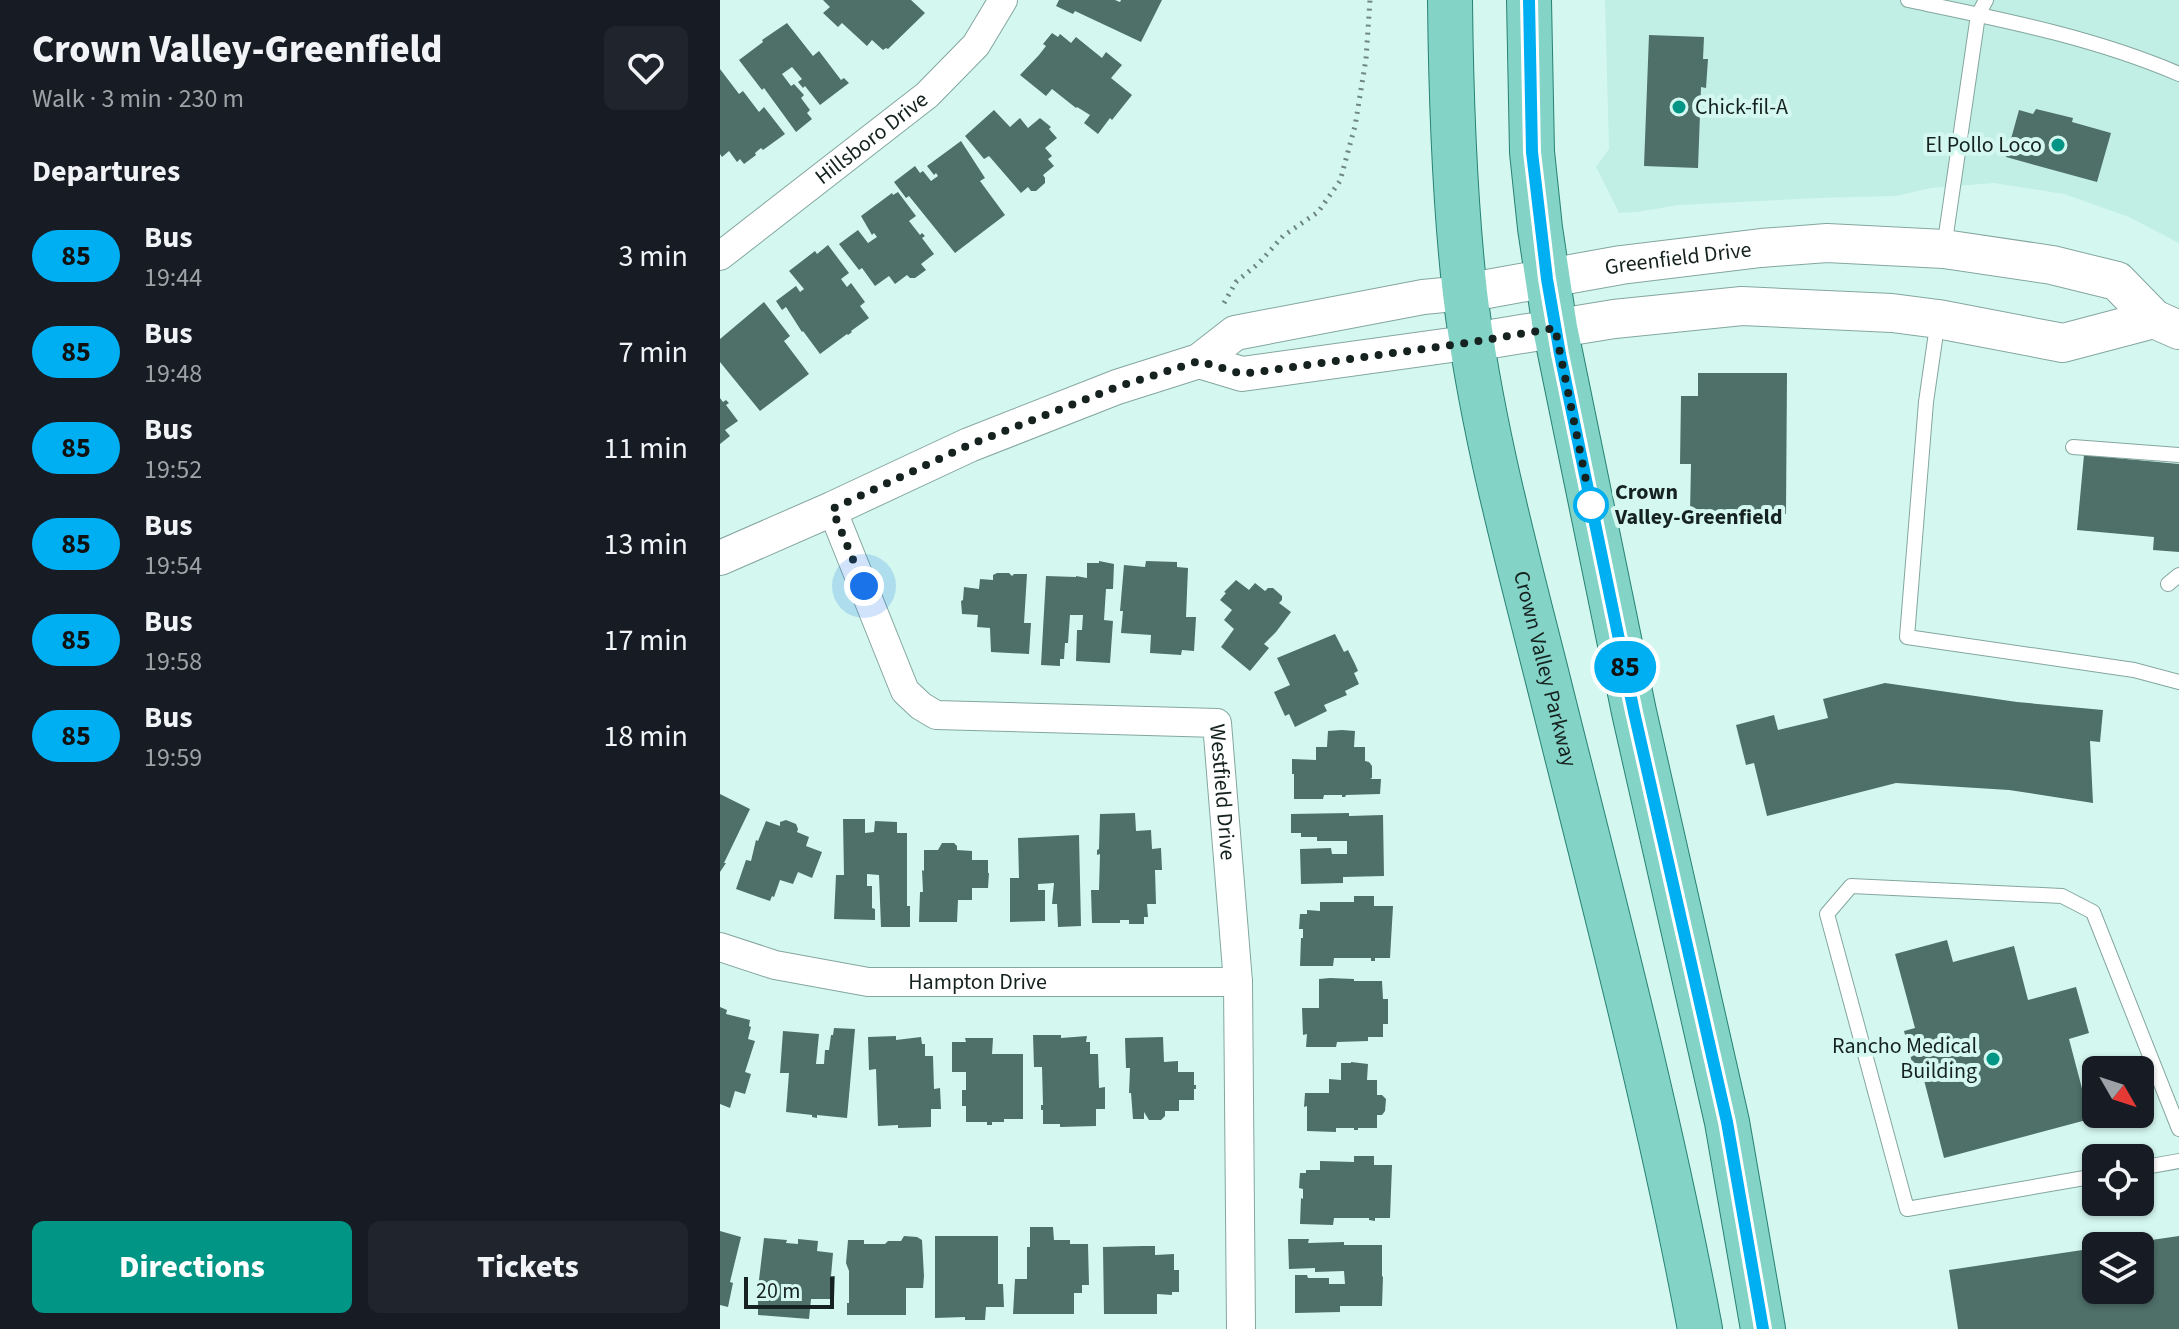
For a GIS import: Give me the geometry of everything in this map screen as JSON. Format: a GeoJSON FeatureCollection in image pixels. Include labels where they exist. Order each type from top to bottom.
{"type":"FeatureCollection","features":[{"type":"Feature","properties":{"kind":"main road","name":"Crown Valley Parkway"},"geometry":{"type":"LineString","coordinates":[[1450,0],[1456,191],[1465,293],[1492,455],[1641,1052],[1685,1247],[1700,1329]]}},
{"type":"Feature","properties":{"kind":"main road"},"geometry":{"type":"LineString","coordinates":[[1529,0],[1532,152],[1555,328],[1634,712],[1727,1122],[1763,1329]]}},
{"type":"Feature","properties":{"kind":"main road","name":"Greenfield Drive"},"geometry":{"type":"LineString","coordinates":[[1465,293],[1652,261],[1827,243],[1944,249],[2052,265],[2117,281],[2166,324]]}},
{"type":"Feature","properties":{"kind":"main road","name":"Greenfield Drive"},"geometry":{"type":"LineString","coordinates":[[1473,342],[1555,328],[1742,306],[1892,313],[2063,343],[2166,324]]}},
{"type":"Feature","properties":{"kind":"street","name":"Hillsboro Drive"},"geometry":{"type":"LineString","coordinates":[[720,256],[927,95],[976,45],[1003,0]]}},
{"type":"Feature","properties":{"kind":"street","name":"Greenfield Drive"},"geometry":{"type":"LineString","coordinates":[[720,558],[969,445],[1117,387],[1199,361],[1235,333],[1423,297],[1465,293]]}},
{"type":"Feature","properties":{"kind":"street","name":"Greenfield Drive"},"geometry":{"type":"LineString","coordinates":[[1199,361],[1242,374],[1473,342]]}},
{"type":"Feature","properties":{"kind":"street","name":"Westfield Drive"},"geometry":{"type":"LineString","coordinates":[[832,509],[905,691],[936,715],[1217,723],[1238,982],[1241,1329]]}},
{"type":"Feature","properties":{"kind":"street","name":"Hampton Drive"},"geometry":{"type":"LineString","coordinates":[[720,947],[775,965],[868,982],[1238,982]]}},
{"type":"Feature","properties":{"kind":"lane"},"geometry":{"type":"LineString","coordinates":[[1908,0],[2063,35],[2129,54],[2179,74]]}},
{"type":"Feature","properties":{"kind":"lane"},"geometry":{"type":"LineString","coordinates":[[1944,249],[1978,15],[1986,0]]}},
{"type":"Feature","properties":{"kind":"lane"},"geometry":{"type":"LineString","coordinates":[[1938,319],[1926,402],[1907,637],[2134,670],[2179,682]]}},
{"type":"Feature","properties":{"kind":"lane"},"geometry":{"type":"LineString","coordinates":[[2073,447],[2179,455]]}},
{"type":"Feature","properties":{"kind":"lane"},"geometry":{"type":"LineString","coordinates":[[2082,1178],[1907,1209],[1827,914],[1851,886],[2062,896],[2093,912],[2179,1129]]}},
{"type":"Feature","properties":{"kind":"lane"},"geometry":{"type":"LineString","coordinates":[[2154,1165],[2179,1161]]}},
{"type":"Feature","properties":{"kind":"path"},"geometry":{"type":"LineString","coordinates":[[1221,308],[1236,282],[1259,263],[1283,236],[1318,212],[1340,181],[1360,99],[1370,0]]}},
{"type":"Feature","properties":{"kind":"shaded area"},"geometry":{"type":"Polygon","coordinates":[[[1605,0],[2179,0],[2179,243],[2129,217],[2064,194],[1994,183],[1931,188],[1895,196],[1679,205],[1619,213],[1596,167],[1609,149],[1605,0]]]}},
{"type":"Feature","properties":{"kind":"building"},"geometry":{"type":"Polygon","coordinates":[[[823,0],[911,0],[925,13],[888,49],[883,50],[872,40],[867,46],[842,23],[838,27],[823,13],[830,7],[823,0]]]}},
{"type":"Feature","properties":{"kind":"building"},"geometry":{"type":"Polygon","coordinates":[[[1059,0],[1162,0],[1141,42],[1075,11],[1073,14],[1056,6],[1059,0]]]}},
{"type":"Feature","properties":{"kind":"building"},"geometry":{"type":"Polygon","coordinates":[[[787,23],[813,56],[819,51],[841,80],[844,78],[849,83],[820,105],[798,82],[802,79],[792,67],[782,74],[791,86],[794,84],[804,95],[801,98],[810,110],[807,113],[812,119],[796,132],[739,60],[787,23]]]}},
{"type":"Feature","properties":{"kind":"building"},"geometry":{"type":"Polygon","coordinates":[[[1052,33],[1058,37],[1060,34],[1071,43],[1076,37],[1102,58],[1106,52],[1122,65],[1111,78],[1132,95],[1098,134],[1084,123],[1090,115],[1052,89],[1046,96],[1020,75],[1046,46],[1043,44],[1052,33]]]}},
{"type":"Feature","properties":{"kind":"building"},"geometry":{"type":"Polygon","coordinates":[[[1649,35],[1704,37],[1703,59],[1708,59],[1706,88],[1701,87],[1698,168],[1644,166],[1649,35]]]}},
{"type":"Feature","properties":{"kind":"building"},"geometry":{"type":"Polygon","coordinates":[[[720,69],[739,94],[743,91],[759,112],[764,107],[785,134],[763,150],[761,148],[744,164],[740,159],[737,162],[729,151],[722,157],[720,154],[720,69]]]}},
{"type":"Feature","properties":{"kind":"building","name":"El Pollo Loco"},"geometry":{"type":"Polygon","coordinates":[[[2036,109],[2073,118],[2072,122],[2111,133],[2097,182],[2006,157],[2019,110],[2033,114],[2036,109]]]}},
{"type":"Feature","properties":{"kind":"building"},"geometry":{"type":"Polygon","coordinates":[[[994,110],[1010,127],[1020,118],[1028,128],[1040,118],[1051,127],[1049,129],[1057,138],[1045,148],[1052,156],[1048,159],[1054,166],[1043,175],[1045,183],[1036,191],[1028,187],[1021,193],[989,156],[984,159],[965,136],[994,110]]]}},
{"type":"Feature","properties":{"kind":"building"},"geometry":{"type":"Polygon","coordinates":[[[961,141],[985,178],[980,181],[1005,215],[955,253],[894,182],[915,166],[931,181],[938,176],[927,166],[961,141]]]}},
{"type":"Feature","properties":{"kind":"building"},"geometry":{"type":"Polygon","coordinates":[[[898,192],[916,216],[909,221],[920,235],[925,236],[922,238],[934,254],[921,264],[926,270],[915,278],[907,275],[895,284],[889,276],[875,286],[839,244],[858,230],[868,243],[877,237],[874,233],[872,235],[861,216],[892,193],[898,192]]]}},
{"type":"Feature","properties":{"kind":"building"},"geometry":{"type":"Polygon","coordinates":[[[828,245],[849,273],[841,279],[847,287],[851,283],[865,302],[860,306],[869,318],[820,354],[786,307],[782,310],[776,301],[796,286],[800,292],[804,289],[789,271],[828,245]]]}},
{"type":"Feature","properties":{"kind":"building"},"geometry":{"type":"Polygon","coordinates":[[[764,302],[790,336],[784,341],[809,374],[760,411],[720,362],[720,339],[764,302]]]}},
{"type":"Feature","properties":{"kind":"building"},"geometry":{"type":"Polygon","coordinates":[[[1698,373],[1787,373],[1786,514],[1690,513],[1691,464],[1680,464],[1681,396],[1698,396],[1698,373]]]}},
{"type":"Feature","properties":{"kind":"building"},"geometry":{"type":"Polygon","coordinates":[[[720,398],[729,403],[726,405],[738,421],[725,430],[730,436],[720,444],[720,398]]]}},
{"type":"Feature","properties":{"kind":"building"},"geometry":{"type":"Polygon","coordinates":[[[2084,455],[2179,464],[2179,552],[2153,550],[2154,537],[2077,530],[2084,455]]]}},
{"type":"Feature","properties":{"kind":"building"},"geometry":{"type":"Polygon","coordinates":[[[1099,561],[1114,564],[1113,589],[1106,589],[1104,620],[1113,621],[1110,663],[1076,661],[1077,630],[1082,630],[1083,615],[1070,615],[1068,643],[1065,643],[1064,659],[1060,659],[1060,666],[1041,665],[1046,576],[1087,578],[1087,563],[1099,561]]]}},
{"type":"Feature","properties":{"kind":"building"},"geometry":{"type":"Polygon","coordinates":[[[1146,561],[1177,562],[1177,567],[1188,568],[1186,617],[1196,617],[1194,651],[1182,650],[1181,655],[1150,653],[1151,635],[1121,633],[1124,565],[1145,567],[1146,561]]]}},
{"type":"Feature","properties":{"kind":"building"},"geometry":{"type":"Polygon","coordinates":[[[1027,574],[1024,623],[1031,623],[1029,654],[991,652],[990,628],[977,627],[978,615],[962,614],[964,587],[979,589],[980,579],[993,580],[993,575],[1012,576],[1027,574]]]}},
{"type":"Feature","properties":{"kind":"building"},"geometry":{"type":"Polygon","coordinates":[[[1236,580],[1249,590],[1255,583],[1265,591],[1273,588],[1282,596],[1279,603],[1291,612],[1264,644],[1269,648],[1250,671],[1221,647],[1234,629],[1224,620],[1232,610],[1220,600],[1236,580]]]}},
{"type":"Feature","properties":{"kind":"building"},"geometry":{"type":"Polygon","coordinates":[[[1335,634],[1344,652],[1348,650],[1355,664],[1358,671],[1354,673],[1359,684],[1345,691],[1347,695],[1324,705],[1327,711],[1295,727],[1289,714],[1285,716],[1274,692],[1290,685],[1277,658],[1335,634]]]}},
{"type":"Feature","properties":{"kind":"building"},"geometry":{"type":"Polygon","coordinates":[[[1885,683],[2017,702],[2103,710],[2100,742],[2090,741],[2093,803],[2009,790],[1896,783],[1767,816],[1754,763],[1746,765],[1736,725],[1774,715],[1778,730],[1828,718],[1823,699],[1885,683]]]}},
{"type":"Feature","properties":{"kind":"building"},"geometry":{"type":"Polygon","coordinates":[[[1328,731],[1355,731],[1354,747],[1365,747],[1365,761],[1372,766],[1370,779],[1381,779],[1380,794],[1294,799],[1292,759],[1316,760],[1316,747],[1327,747],[1328,731]]]}},
{"type":"Feature","properties":{"kind":"building"},"geometry":{"type":"Polygon","coordinates":[[[720,794],[750,809],[720,872],[720,794]]]}},
{"type":"Feature","properties":{"kind":"building"},"geometry":{"type":"Polygon","coordinates":[[[1135,813],[1136,831],[1151,830],[1152,849],[1161,848],[1162,870],[1155,870],[1156,904],[1147,904],[1148,917],[1144,917],[1144,924],[1129,924],[1129,920],[1092,923],[1091,890],[1099,890],[1100,854],[1097,855],[1097,850],[1100,814],[1135,813]]]}},
{"type":"Feature","properties":{"kind":"building"},"geometry":{"type":"Polygon","coordinates":[[[1349,813],[1349,816],[1383,815],[1384,876],[1343,877],[1343,883],[1301,884],[1300,849],[1331,848],[1332,854],[1347,854],[1347,841],[1317,841],[1317,837],[1301,837],[1301,833],[1291,833],[1291,814],[1349,813]]]}},
{"type":"Feature","properties":{"kind":"building"},"geometry":{"type":"Polygon","coordinates":[[[843,819],[865,819],[865,833],[874,832],[875,821],[897,822],[897,833],[907,833],[910,927],[881,927],[879,875],[867,874],[867,886],[872,886],[875,920],[834,919],[836,875],[844,875],[843,819]]]}},
{"type":"Feature","properties":{"kind":"building"},"geometry":{"type":"Polygon","coordinates":[[[786,820],[796,824],[797,832],[809,837],[806,846],[822,852],[812,878],[798,872],[793,884],[780,880],[770,901],[736,889],[746,860],[751,861],[756,840],[766,821],[780,826],[780,822],[786,820]]]}},
{"type":"Feature","properties":{"kind":"building"},"geometry":{"type":"Polygon","coordinates":[[[1079,835],[1081,926],[1058,927],[1057,904],[1052,904],[1054,883],[1038,884],[1038,890],[1045,890],[1045,921],[1010,922],[1010,878],[1019,878],[1018,838],[1079,835]]]}},
{"type":"Feature","properties":{"kind":"building"},"geometry":{"type":"Polygon","coordinates":[[[942,843],[954,843],[957,850],[972,851],[972,860],[988,860],[988,888],[972,888],[972,900],[958,900],[957,922],[919,922],[924,850],[938,850],[942,843]]]}},
{"type":"Feature","properties":{"kind":"building"},"geometry":{"type":"Polygon","coordinates":[[[1354,896],[1374,896],[1374,906],[1393,906],[1390,958],[1371,961],[1371,958],[1334,958],[1333,966],[1300,966],[1303,929],[1299,929],[1300,914],[1307,914],[1307,910],[1320,911],[1320,902],[1354,902],[1354,896]]]}},
{"type":"Feature","properties":{"kind":"building","name":"Rancho Medical Building"},"geometry":{"type":"Polygon","coordinates":[[[1947,940],[1953,962],[2014,946],[2028,1000],[2076,987],[2089,1033],[2069,1039],[2082,1089],[2082,1121],[1944,1158],[1924,1080],[1917,1082],[1904,1031],[1915,1028],[1895,954],[1947,940]]]}},
{"type":"Feature","properties":{"kind":"building"},"geometry":{"type":"Polygon","coordinates":[[[1319,979],[1382,981],[1383,999],[1388,999],[1388,1024],[1383,1024],[1383,1037],[1337,1042],[1336,1047],[1306,1047],[1302,1008],[1319,1008],[1319,979]]]}},
{"type":"Feature","properties":{"kind":"building"},"geometry":{"type":"Polygon","coordinates":[[[720,1007],[727,1010],[726,1014],[750,1020],[748,1039],[755,1041],[745,1072],[751,1074],[745,1094],[735,1091],[730,1108],[720,1104],[720,1007]]]}},
{"type":"Feature","properties":{"kind":"building"},"geometry":{"type":"Polygon","coordinates":[[[834,1028],[855,1029],[847,1118],[817,1115],[817,1118],[786,1112],[789,1073],[780,1073],[783,1031],[819,1034],[816,1064],[824,1064],[825,1050],[829,1050],[834,1028]]]}},
{"type":"Feature","properties":{"kind":"building"},"geometry":{"type":"Polygon","coordinates":[[[1033,1035],[1061,1035],[1061,1038],[1087,1036],[1090,1054],[1098,1054],[1099,1088],[1105,1087],[1105,1109],[1096,1109],[1096,1126],[1043,1124],[1042,1067],[1034,1067],[1033,1035]]]}},
{"type":"Feature","properties":{"kind":"building"},"geometry":{"type":"Polygon","coordinates":[[[896,1036],[896,1040],[921,1037],[922,1044],[925,1044],[925,1056],[933,1056],[934,1089],[940,1088],[941,1109],[931,1109],[931,1127],[878,1126],[876,1069],[869,1070],[868,1037],[896,1036]]]}},
{"type":"Feature","properties":{"kind":"building"},"geometry":{"type":"Polygon","coordinates":[[[1163,1037],[1164,1062],[1178,1061],[1178,1072],[1194,1072],[1194,1100],[1179,1100],[1179,1111],[1165,1111],[1161,1120],[1149,1120],[1144,1112],[1144,1119],[1133,1119],[1125,1038],[1163,1037]]]}},
{"type":"Feature","properties":{"kind":"building"},"geometry":{"type":"Polygon","coordinates":[[[965,1038],[993,1038],[992,1054],[1023,1054],[1023,1119],[1004,1119],[1004,1122],[992,1122],[992,1125],[987,1125],[987,1122],[966,1122],[962,1090],[966,1090],[966,1072],[952,1072],[952,1042],[966,1042],[965,1038]]]}},
{"type":"Feature","properties":{"kind":"building"},"geometry":{"type":"Polygon","coordinates":[[[1341,1063],[1368,1064],[1367,1080],[1377,1080],[1377,1095],[1386,1099],[1385,1111],[1377,1115],[1377,1128],[1307,1131],[1305,1093],[1329,1093],[1329,1079],[1341,1080],[1341,1063]]]}},
{"type":"Feature","properties":{"kind":"building"},"geometry":{"type":"Polygon","coordinates":[[[1354,1156],[1374,1156],[1374,1165],[1392,1165],[1390,1218],[1375,1218],[1375,1221],[1369,1218],[1334,1218],[1333,1225],[1300,1224],[1303,1189],[1299,1188],[1300,1173],[1320,1170],[1320,1161],[1354,1162],[1354,1156]]]}},
{"type":"Feature","properties":{"kind":"building"},"geometry":{"type":"Polygon","coordinates":[[[1030,1227],[1053,1227],[1054,1240],[1088,1244],[1089,1285],[1082,1285],[1082,1293],[1074,1293],[1074,1314],[1013,1314],[1015,1279],[1027,1279],[1030,1227]]]}},
{"type":"Feature","properties":{"kind":"building"},"geometry":{"type":"Polygon","coordinates":[[[720,1231],[741,1237],[730,1282],[733,1283],[728,1307],[720,1305],[720,1231]]]}},
{"type":"Feature","properties":{"kind":"building"},"geometry":{"type":"Polygon","coordinates":[[[904,1236],[922,1240],[924,1276],[923,1288],[906,1288],[906,1315],[847,1315],[848,1240],[885,1244],[901,1241],[904,1236]]]}},
{"type":"Feature","properties":{"kind":"building"},"geometry":{"type":"Polygon","coordinates":[[[935,1236],[998,1236],[998,1284],[1003,1284],[1004,1307],[986,1307],[985,1320],[935,1318],[935,1236]]]}},
{"type":"Feature","properties":{"kind":"building"},"geometry":{"type":"Polygon","coordinates":[[[2179,1236],[2179,1329],[1958,1329],[1949,1270],[2082,1250],[2082,1304],[2154,1304],[2154,1240],[2179,1236]]]}},
{"type":"Feature","properties":{"kind":"building"},"geometry":{"type":"Polygon","coordinates":[[[764,1238],[798,1244],[798,1239],[818,1241],[817,1251],[833,1253],[831,1276],[835,1276],[834,1299],[811,1299],[809,1319],[758,1315],[764,1238]]]}},
{"type":"Feature","properties":{"kind":"building"},"geometry":{"type":"Polygon","coordinates":[[[1288,1239],[1309,1239],[1308,1243],[1382,1245],[1382,1306],[1340,1306],[1340,1312],[1295,1313],[1295,1275],[1329,1278],[1329,1284],[1345,1284],[1344,1271],[1289,1269],[1288,1239]]]}},
{"type":"Feature","properties":{"kind":"building"},"geometry":{"type":"Polygon","coordinates":[[[1155,1246],[1155,1255],[1174,1254],[1174,1270],[1179,1270],[1179,1292],[1157,1294],[1157,1314],[1104,1314],[1103,1247],[1155,1246]]]}},
{"type":"Feature","properties":{"kind":"bus line","name":"85"},"geometry":{"type":"LineString","coordinates":[[1529,0],[1532,152],[1547,279],[1560,354],[1634,712],[1727,1122],[1763,1329]]}},
{"type":"Feature","properties":{"kind":"place","name":"Chick-fil-A"},"geometry":{"type":"Point","coordinates":[1679,107]}},
{"type":"Feature","properties":{"kind":"place","name":"El Pollo Loco"},"geometry":{"type":"Point","coordinates":[2058,145]}},
{"type":"Feature","properties":{"kind":"place","name":"Crown Valley-Greenfield"},"geometry":{"type":"Point","coordinates":[1591,505]}},
{"type":"Feature","properties":{"kind":"place","name":"Rancho Medical Building"},"geometry":{"type":"Point","coordinates":[1993,1059]}},
{"type":"Feature","properties":{"kind":"route"},"geometry":{"type":"LineString","coordinates":[[864,586],[832,509],[969,445],[1117,387],[1199,361],[1242,374],[1555,328],[1591,505]]}}]}
